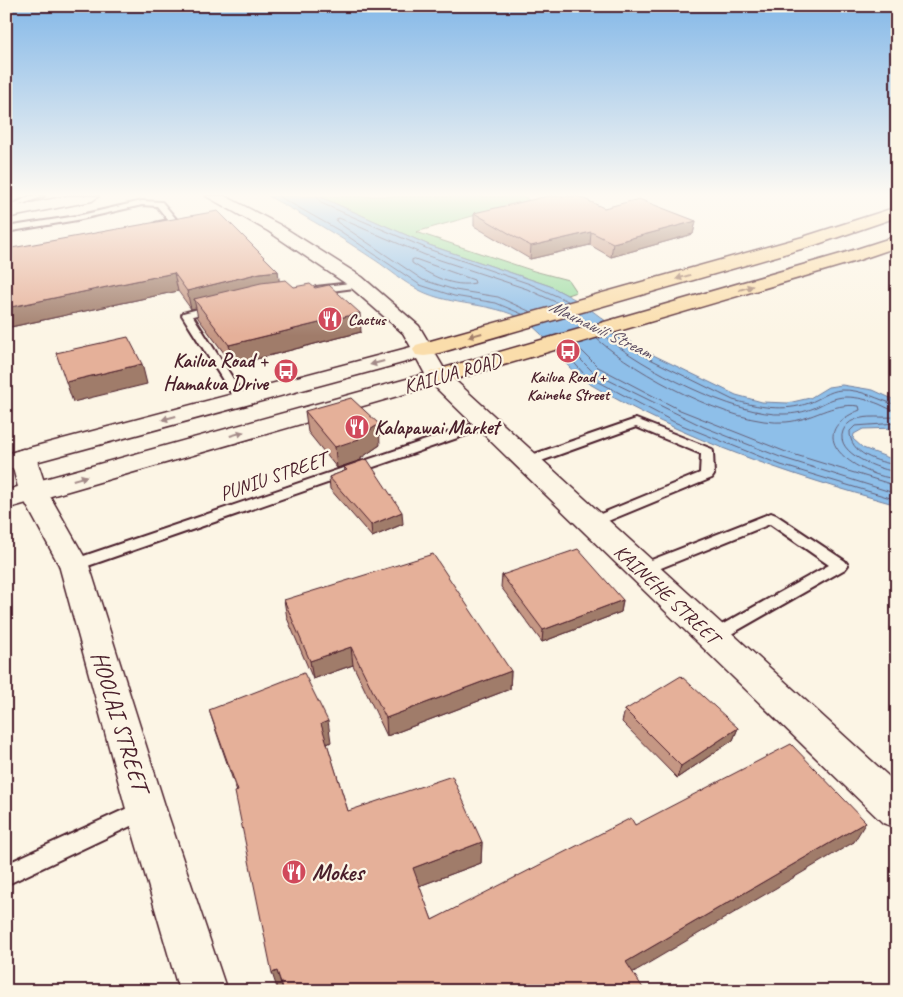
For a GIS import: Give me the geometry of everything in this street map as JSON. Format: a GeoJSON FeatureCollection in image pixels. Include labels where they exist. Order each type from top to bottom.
{"type":"FeatureCollection","features":[{"type":"Feature","properties":{"kind":"main road","name":"KAINEHE STREET"},"geometry":{"type":"LineString","coordinates":[[298,243],[359,285],[412,330],[438,377],[485,424],[897,810]]}},
{"type":"Feature","properties":{"kind":"main road","name":"KAILUA ROAD"},"geometry":{"type":"LineString","coordinates":[[14,459],[424,350],[804,243]]}},
{"type":"Feature","properties":{"kind":"main road","name":"KAILUA ROAD"},"geometry":{"type":"LineString","coordinates":[[6,500],[615,326],[847,258],[893,243]]}},
{"type":"Feature","properties":{"kind":"main road","name":"HOOLAI STREET"},"geometry":{"type":"LineString","coordinates":[[14,459],[74,565],[146,808],[203,991]]}},
{"type":"Feature","properties":{"kind":"lane"},"geometry":{"type":"LineString","coordinates":[[306,290],[359,285]]}},
{"type":"Feature","properties":{"kind":"lane"},"geometry":{"type":"LineString","coordinates":[[227,304],[187,315],[240,399]]}},
{"type":"Feature","properties":{"kind":"lane"},"geometry":{"type":"LineString","coordinates":[[525,462],[636,423],[707,452],[708,475],[591,523]]}},
{"type":"Feature","properties":{"kind":"lane","name":"PUNIU STREET"},"geometry":{"type":"LineString","coordinates":[[74,565],[485,424]]}},
{"type":"Feature","properties":{"kind":"lane"},"geometry":{"type":"LineString","coordinates":[[641,570],[771,518],[840,565],[713,637]]}},
{"type":"Feature","properties":{"kind":"lane"},"geometry":{"type":"LineString","coordinates":[[6,875],[146,808]]}},
{"type":"Feature","properties":{"kind":"green space"},"geometry":{"type":"Polygon","coordinates":[[[423,243],[448,243],[534,271],[568,280],[576,292],[567,295],[550,286],[423,243]]]}},
{"type":"Feature","properties":{"kind":"water","name":"Maunawili Stream"},"geometry":{"type":"Polygon","coordinates":[[[349,243],[423,243],[550,286],[582,303],[607,322],[617,333],[645,351],[736,395],[762,402],[788,403],[810,398],[828,387],[842,385],[873,390],[897,401],[897,428],[863,429],[854,434],[853,439],[863,448],[897,461],[897,505],[817,481],[738,454],[662,422],[588,383],[571,369],[541,334],[524,320],[498,310],[445,299],[419,290],[349,243]]]}},
{"type":"Feature","properties":{"kind":"building"},"geometry":{"type":"Polygon","coordinates":[[[42,243],[250,243],[278,271],[260,273],[187,291],[174,273],[6,308],[6,249],[42,243]]]}},
{"type":"Feature","properties":{"kind":"building"},"geometry":{"type":"Polygon","coordinates":[[[525,243],[546,243],[531,246],[525,243]]]}},
{"type":"Feature","properties":{"kind":"building"},"geometry":{"type":"Polygon","coordinates":[[[286,280],[294,287],[310,284],[315,288],[329,285],[360,313],[229,345],[194,299],[261,283],[286,280]]]}},
{"type":"Feature","properties":{"kind":"building"},"geometry":{"type":"Polygon","coordinates":[[[128,337],[142,364],[66,382],[56,353],[128,337]]]}},
{"type":"Feature","properties":{"kind":"building"},"geometry":{"type":"Polygon","coordinates":[[[351,398],[379,424],[359,439],[335,447],[305,411],[351,398]]]}},
{"type":"Feature","properties":{"kind":"building"},"geometry":{"type":"Polygon","coordinates":[[[367,459],[402,512],[371,525],[329,477],[347,470],[344,467],[367,459]]]}},
{"type":"Feature","properties":{"kind":"building"},"geometry":{"type":"Polygon","coordinates":[[[578,549],[623,600],[543,630],[502,575],[578,549]]]}},
{"type":"Feature","properties":{"kind":"building"},"geometry":{"type":"Polygon","coordinates":[[[433,554],[511,671],[386,718],[351,647],[310,661],[284,600],[433,554]]]}},
{"type":"Feature","properties":{"kind":"building"},"geometry":{"type":"Polygon","coordinates":[[[304,673],[328,721],[321,724],[348,811],[452,776],[482,842],[413,868],[432,920],[631,818],[635,825],[791,744],[866,822],[626,962],[645,991],[284,991],[277,971],[272,973],[235,792],[238,791],[209,710],[304,673]]]}},
{"type":"Feature","properties":{"kind":"building"},"geometry":{"type":"Polygon","coordinates":[[[681,676],[738,728],[681,766],[625,710],[681,676]]]}},
{"type":"Feature","properties":{"kind":"place","name":"Cactus"},"geometry":{"type":"Point","coordinates":[330,319]}},
{"type":"Feature","properties":{"kind":"place","name":"Kailua Road + Kainehe Street"},"geometry":{"type":"Point","coordinates":[568,351]}},
{"type":"Feature","properties":{"kind":"place","name":"Kailua Road + Hamakua Drive"},"geometry":{"type":"Point","coordinates":[286,371]}},
{"type":"Feature","properties":{"kind":"place","name":"Kalapawai Market"},"geometry":{"type":"Point","coordinates":[357,427]}},
{"type":"Feature","properties":{"kind":"place","name":"Mokes"},"geometry":{"type":"Point","coordinates":[294,872]}}]}
